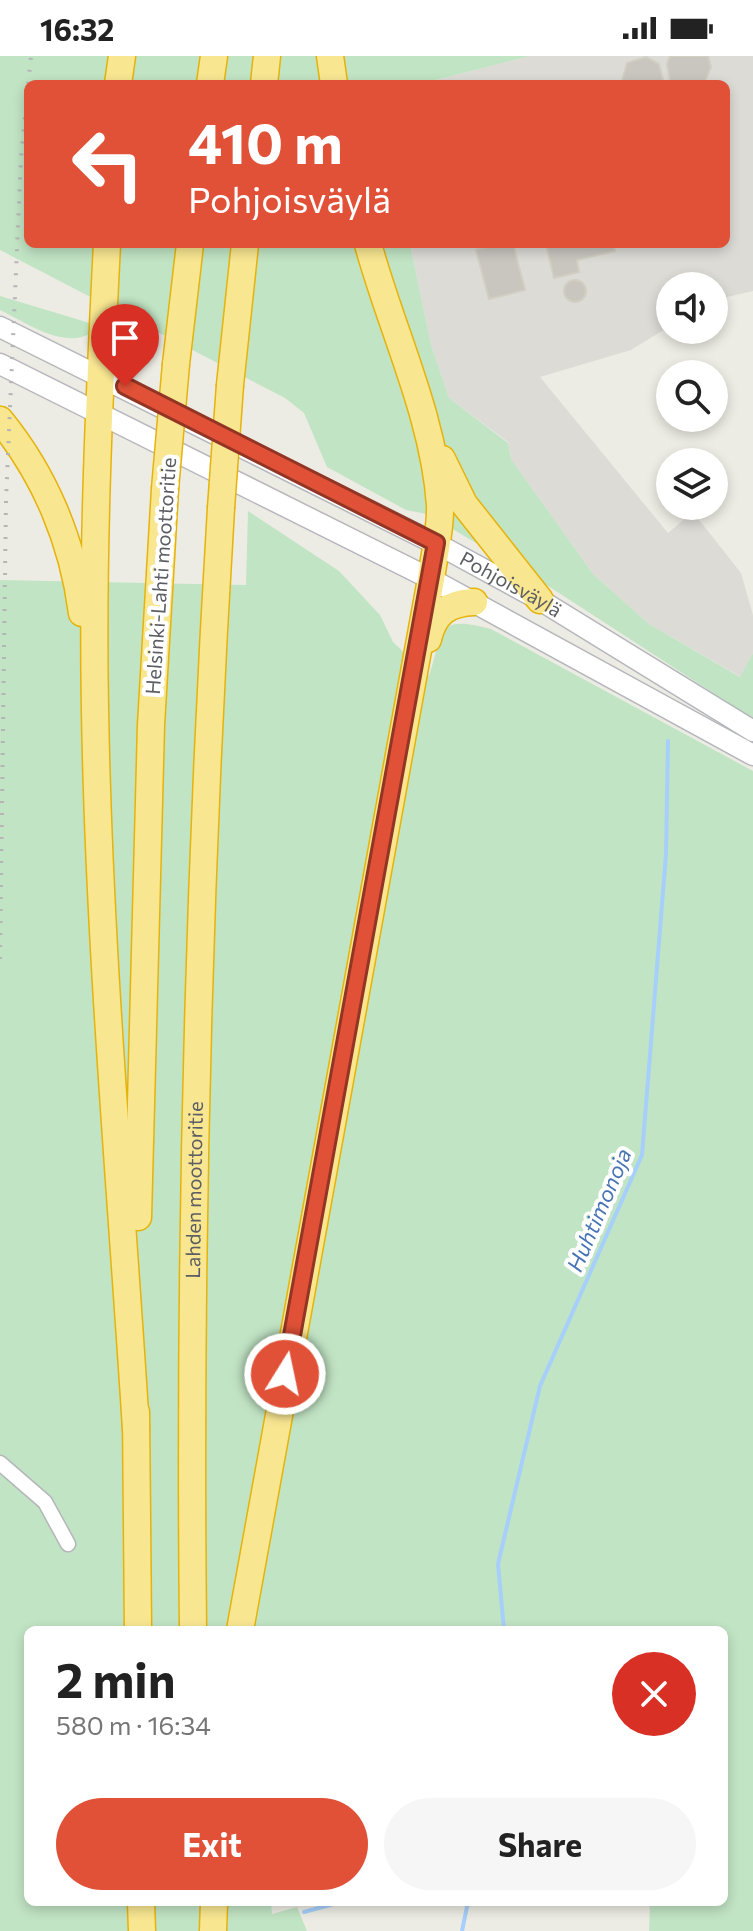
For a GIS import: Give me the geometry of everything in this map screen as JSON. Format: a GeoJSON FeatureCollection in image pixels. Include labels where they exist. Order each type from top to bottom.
{"type":"FeatureCollection","features":[{"type":"Feature","properties":{"kind":"highway"},"geometry":{"type":"LineString","coordinates":[[119,80],[122,56]]}},
{"type":"Feature","properties":{"kind":"highway"},"geometry":{"type":"LineString","coordinates":[[211,80],[214,56]]}},
{"type":"Feature","properties":{"kind":"highway"},"geometry":{"type":"LineString","coordinates":[[264,80],[267,56]]}},
{"type":"Feature","properties":{"kind":"highway"},"geometry":{"type":"LineString","coordinates":[[330,56],[333,80]]}},
{"type":"Feature","properties":{"kind":"highway"},"geometry":{"type":"LineString","coordinates":[[107,248],[97,410],[95,713],[101,900],[136,1429],[138,1626]]}},
{"type":"Feature","properties":{"kind":"highway","name":"Helsinki-Lahti moottoritie"},"geometry":{"type":"LineString","coordinates":[[136,1429],[140,1103],[150,766],[165,489],[190,248]]}},
{"type":"Feature","properties":{"kind":"highway","name":"Lahden moottoritie"},"geometry":{"type":"LineString","coordinates":[[193,1626],[192,1200],[207,751],[230,385],[245,248]]}},
{"type":"Feature","properties":{"kind":"highway"},"geometry":{"type":"LineString","coordinates":[[241,1626],[431,579],[440,509],[436,472],[417,401],[369,248]]}},
{"type":"Feature","properties":{"kind":"highway"},"geometry":{"type":"LineString","coordinates":[[417,401],[464,504],[540,600]]}},
{"type":"Feature","properties":{"kind":"highway"},"geometry":{"type":"LineString","coordinates":[[0,420],[24,449],[58,515],[82,607],[95,713]]}},
{"type":"Feature","properties":{"kind":"highway"},"geometry":{"type":"LineString","coordinates":[[415,667],[426,647],[432,622],[446,607],[474,602]]}},
{"type":"Feature","properties":{"kind":"highway"},"geometry":{"type":"LineString","coordinates":[[141,1906],[142,1931]]}},
{"type":"Feature","properties":{"kind":"highway"},"geometry":{"type":"LineString","coordinates":[[198,1906],[198,1931]]}},
{"type":"Feature","properties":{"kind":"highway"},"geometry":{"type":"LineString","coordinates":[[213,1931],[214,1906]]}},
{"type":"Feature","properties":{"kind":"main road","name":"Pohjoisväylä"},"geometry":{"type":"LineString","coordinates":[[0,327],[436,543],[540,600],[753,731]]}},
{"type":"Feature","properties":{"kind":"main road","name":"Pohjoisväylä"},"geometry":{"type":"LineString","coordinates":[[0,364],[431,579],[753,755]]}},
{"type":"Feature","properties":{"kind":"street"},"geometry":{"type":"LineString","coordinates":[[0,1463],[45,1502],[68,1544]]}},
{"type":"Feature","properties":{"kind":"shaded area"},"geometry":{"type":"Polygon","coordinates":[[[530,56],[753,56],[753,291],[728,297],[728,272],[656,272],[656,335],[631,350],[540,377],[668,533],[683,520],[699,520],[741,573],[753,615],[753,653],[741,677],[649,624],[593,574],[511,459],[508,442],[449,398],[431,345],[411,248],[730,248],[730,80],[436,80],[530,56]]]}},
{"type":"Feature","properties":{"kind":"green space"},"geometry":{"type":"Polygon","coordinates":[[[0,56],[530,56],[436,80],[24,80],[24,248],[411,248],[431,345],[449,398],[508,443],[511,459],[593,574],[649,624],[740,677],[753,653],[753,719],[542,582],[427,514],[406,510],[327,467],[304,413],[285,398],[0,250],[0,56]]]}},
{"type":"Feature","properties":{"kind":"green space"},"geometry":{"type":"Polygon","coordinates":[[[0,296],[93,324],[90,334],[68,338],[44,332],[0,310],[0,296]]]}},
{"type":"Feature","properties":{"kind":"green space"},"geometry":{"type":"Polygon","coordinates":[[[248,511],[339,571],[380,615],[393,642],[429,676],[444,630],[459,624],[491,629],[753,771],[753,1931],[649,1931],[650,1906],[728,1906],[728,1626],[24,1626],[24,1906],[271,1906],[272,1914],[297,1907],[307,1931],[0,1931],[0,580],[246,585],[248,511]]]}},
{"type":"Feature","properties":{"kind":"building"},"geometry":{"type":"Polygon","coordinates":[[[670,56],[708,56],[711,67],[706,80],[670,80],[667,64],[670,56]]]}},
{"type":"Feature","properties":{"kind":"building"},"geometry":{"type":"Polygon","coordinates":[[[646,57],[659,64],[663,80],[622,80],[627,63],[646,57]]]}},
{"type":"Feature","properties":{"kind":"building"},"geometry":{"type":"Polygon","coordinates":[[[514,248],[525,290],[489,299],[476,250],[514,248]]]}},
{"type":"Feature","properties":{"kind":"building"},"geometry":{"type":"Polygon","coordinates":[[[547,248],[614,248],[615,251],[577,260],[579,272],[554,278],[547,248]]]}},
{"type":"Feature","properties":{"kind":"building"},"geometry":{"type":"Polygon","coordinates":[[[575,280],[583,283],[586,291],[583,299],[575,302],[567,299],[564,291],[567,283],[575,280]]]}},
{"type":"Feature","properties":{"kind":"waterway","name":"Huhtimonoja"},"geometry":{"type":"LineString","coordinates":[[504,1626],[498,1564],[540,1386],[642,1155],[666,854],[668,741]]}},
{"type":"Feature","properties":{"kind":"waterway"},"geometry":{"type":"LineString","coordinates":[[304,1912],[326,1906]]}},
{"type":"Feature","properties":{"kind":"waterway","name":"Huhtimonoja"},"geometry":{"type":"LineString","coordinates":[[462,1931],[467,1906]]}},
{"type":"Feature","properties":{"kind":"railway"},"geometry":{"type":"LineString","coordinates":[[29,80],[31,56]]}},
{"type":"Feature","properties":{"kind":"railway"},"geometry":{"type":"LineString","coordinates":[[0,959],[6,500],[24,127]]}},
{"type":"Feature","properties":{"kind":"route"},"geometry":{"type":"LineString","coordinates":[[125,386],[436,543],[285,1374]]}}]}
